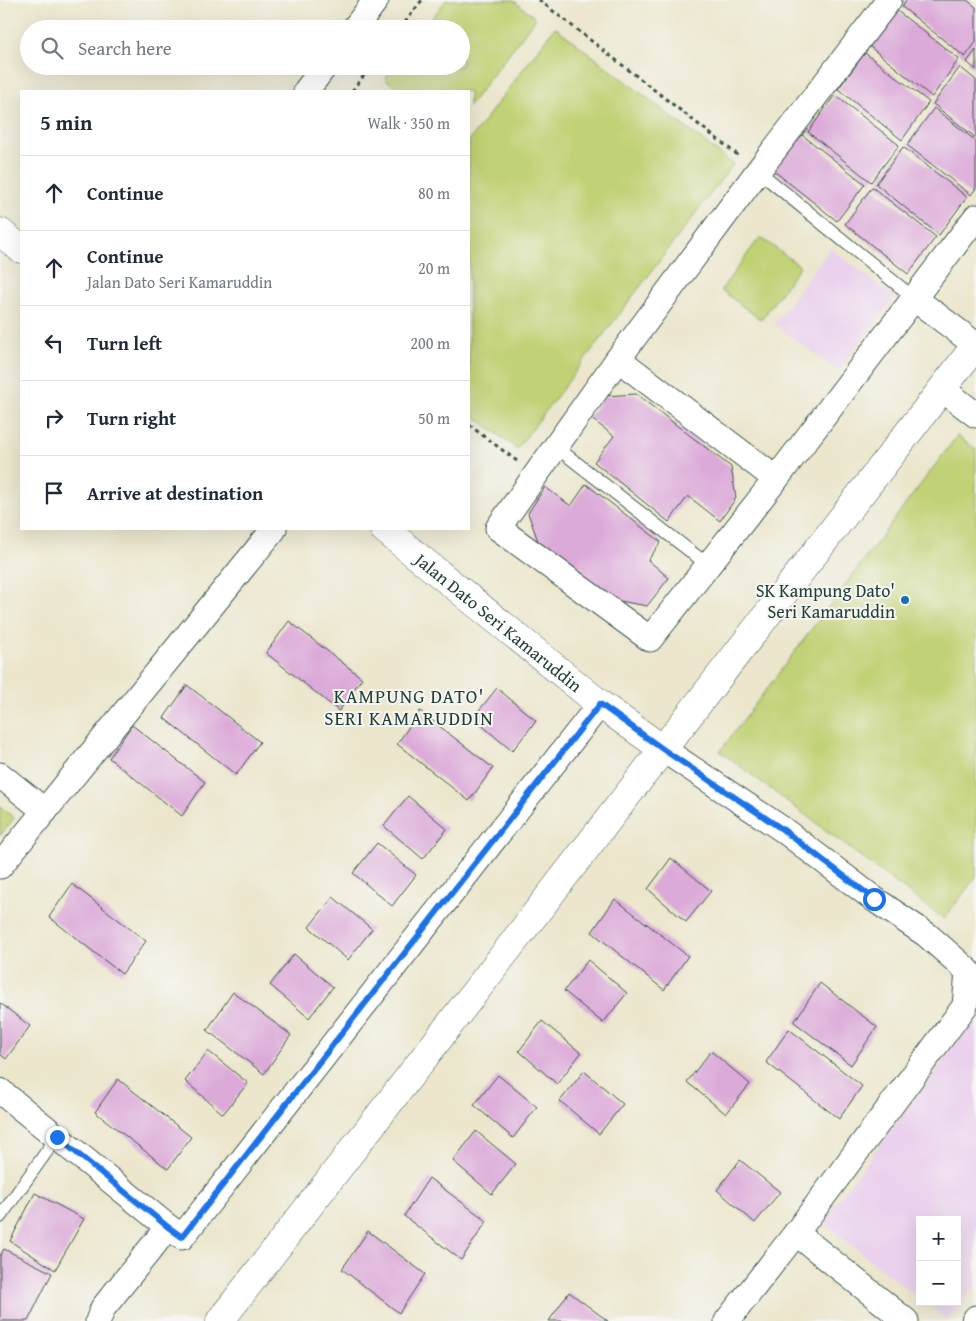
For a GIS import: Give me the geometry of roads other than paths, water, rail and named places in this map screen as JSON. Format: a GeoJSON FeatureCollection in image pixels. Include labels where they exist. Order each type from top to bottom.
{"type":"FeatureCollection","features":[{"type":"Feature","properties":{"kind":"street"},"geometry":{"type":"LineString","coordinates":[[889,0],[758,170],[618,359],[498,528],[650,639],[776,479],[976,217]]}},
{"type":"Feature","properties":{"kind":"street"},"geometry":{"type":"LineString","coordinates":[[359,20],[368,3]]}},
{"type":"Feature","properties":{"kind":"street"},"geometry":{"type":"LineString","coordinates":[[307,90],[318,75]]}},
{"type":"Feature","properties":{"kind":"street"},"geometry":{"type":"LineString","coordinates":[[0,232],[20,248]]}},
{"type":"Feature","properties":{"kind":"street"},"geometry":{"type":"LineString","coordinates":[[220,1321],[976,345],[915,299]]}},
{"type":"Feature","properties":{"kind":"street"},"geometry":{"type":"LineString","coordinates":[[618,359],[776,479]]}},
{"type":"Feature","properties":{"kind":"street"},"geometry":{"type":"LineString","coordinates":[[942,389],[976,415]]}},
{"type":"Feature","properties":{"kind":"street"},"geometry":{"type":"LineString","coordinates":[[0,866],[273,530]]}},
{"type":"Feature","properties":{"kind":"street","name":"Jalan Dato Seri Kamaruddin"},"geometry":{"type":"LineString","coordinates":[[385,530],[600,704],[664,750]]}},
{"type":"Feature","properties":{"kind":"street"},"geometry":{"type":"LineString","coordinates":[[0,1091],[182,1237],[600,704]]}},
{"type":"Feature","properties":{"kind":"street"},"geometry":{"type":"LineString","coordinates":[[664,750],[782,829],[874,899],[927,935],[968,971],[965,1006],[796,1233],[727,1321]]}},
{"type":"Feature","properties":{"kind":"street"},"geometry":{"type":"LineString","coordinates":[[0,776],[45,811]]}},
{"type":"Feature","properties":{"kind":"street"},"geometry":{"type":"LineString","coordinates":[[98,1321],[103,1308],[168,1227]]}},
{"type":"Feature","properties":{"kind":"street"},"geometry":{"type":"LineString","coordinates":[[796,1233],[906,1321]]}},
{"type":"Feature","properties":{"kind":"lane"},"geometry":{"type":"LineString","coordinates":[[758,170],[915,299]]}},
{"type":"Feature","properties":{"kind":"lane"},"geometry":{"type":"LineString","coordinates":[[556,447],[708,565]]}},
{"type":"Feature","properties":{"kind":"lane"},"geometry":{"type":"LineString","coordinates":[[0,1217],[57,1137]]}},
{"type":"Feature","properties":{"kind":"place","name":"SK Kampung Dato' Seri Kamaruddin"},"geometry":{"type":"Point","coordinates":[905,600]}},
{"type":"Feature","properties":{"kind":"district","name":"KAMPUNG DATO' SERI KAMARUDDIN"},"geometry":{"type":"Point","coordinates":[409,707]}}]}
